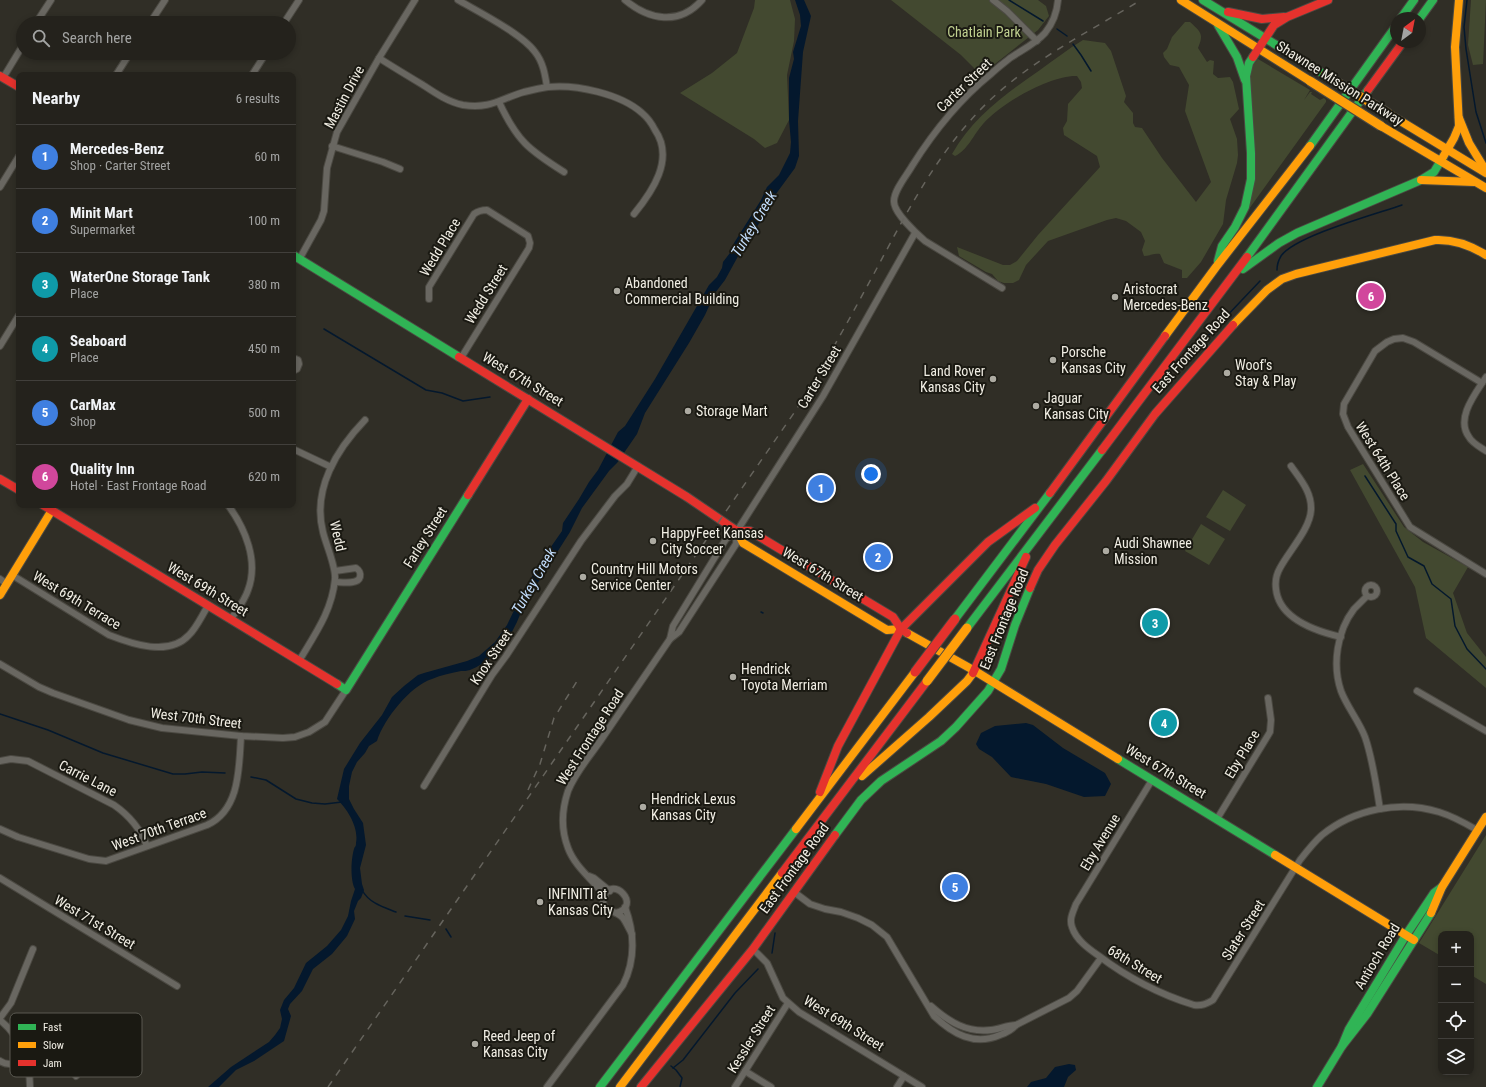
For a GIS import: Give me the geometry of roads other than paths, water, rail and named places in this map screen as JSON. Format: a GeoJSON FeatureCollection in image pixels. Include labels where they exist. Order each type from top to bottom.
{"type":"FeatureCollection","features":[{"type":"Feature","properties":{"kind":"main road","name":"Shawnee Mission Parkway"},"geometry":{"type":"LineString","coordinates":[[1182,0],[1381,126],[1486,188]]}},
{"type":"Feature","properties":{"kind":"main road","name":"Shawnee Mission Parkway"},"geometry":{"type":"LineString","coordinates":[[1203,0],[1325,76],[1486,172]]}},
{"type":"Feature","properties":{"kind":"main road"},"geometry":{"type":"LineString","coordinates":[[1216,267],[1222,246],[1235,227],[1245,207],[1248,195],[1252,166],[1247,69],[1274,25],[1287,17],[1328,0]]}},
{"type":"Feature","properties":{"kind":"main road"},"geometry":{"type":"LineString","coordinates":[[1405,12],[1414,0]]}},
{"type":"Feature","properties":{"kind":"main road"},"geometry":{"type":"LineString","coordinates":[[1424,12],[1433,0]]}},
{"type":"Feature","properties":{"kind":"main road"},"geometry":{"type":"LineString","coordinates":[[1234,275],[1297,232],[1421,180],[1434,172],[1457,133],[1459,126],[1456,32],[1460,0]]}},
{"type":"Feature","properties":{"kind":"main road"},"geometry":{"type":"LineString","coordinates":[[1220,10],[1262,19],[1287,17]]}},
{"type":"Feature","properties":{"kind":"main road"},"geometry":{"type":"LineString","coordinates":[[1215,22],[1237,57],[1247,87]]}},
{"type":"Feature","properties":{"kind":"main road"},"geometry":{"type":"LineString","coordinates":[[600,1087],[1045,500],[1216,267],[1281,185],[1332,117],[1390,35]]}},
{"type":"Feature","properties":{"kind":"main road"},"geometry":{"type":"LineString","coordinates":[[620,1087],[1234,275],[1399,48]]}},
{"type":"Feature","properties":{"kind":"main road"},"geometry":{"type":"LineString","coordinates":[[1,77],[16,86]]}},
{"type":"Feature","properties":{"kind":"main road"},"geometry":{"type":"LineString","coordinates":[[1458,116],[1469,142],[1486,172]]}},
{"type":"Feature","properties":{"kind":"main road"},"geometry":{"type":"LineString","coordinates":[[1421,180],[1476,182]]}},
{"type":"Feature","properties":{"kind":"main road","name":"East Frontage Road"},"geometry":{"type":"LineString","coordinates":[[641,1087],[754,948],[861,800],[881,781],[941,741],[956,727],[988,691],[1001,669],[1017,620],[1031,585],[1055,545],[1106,481],[1155,414],[1231,327],[1272,285],[1282,279],[1296,274],[1435,240],[1444,239],[1460,242],[1486,255]]}},
{"type":"Feature","properties":{"kind":"main road","name":"West 67th Street"},"geometry":{"type":"LineString","coordinates":[[296,256],[638,466],[737,531],[743,543],[887,630],[902,629]]}},
{"type":"Feature","properties":{"kind":"main road","name":"Farley Street"},"geometry":{"type":"LineString","coordinates":[[346,690],[528,399]]}},
{"type":"Feature","properties":{"kind":"main road"},"geometry":{"type":"LineString","coordinates":[[0,479],[16,486]]}},
{"type":"Feature","properties":{"kind":"main road"},"geometry":{"type":"LineString","coordinates":[[814,805],[838,746],[902,629],[911,618],[988,542],[1045,500]]}},
{"type":"Feature","properties":{"kind":"main road","name":"West 69th Street"},"geometry":{"type":"LineString","coordinates":[[48,508],[346,690]]}},
{"type":"Feature","properties":{"kind":"main road"},"geometry":{"type":"LineString","coordinates":[[0,595],[4,582],[12,575],[52,510]]}},
{"type":"Feature","properties":{"kind":"main road","name":"West 67th Street"},"geometry":{"type":"LineString","coordinates":[[737,531],[750,531],[893,617],[902,629],[975,671],[1410,937]]}},
{"type":"Feature","properties":{"kind":"main road"},"geometry":{"type":"LineString","coordinates":[[845,790],[929,717],[967,681],[975,671],[1033,541]]}},
{"type":"Feature","properties":{"kind":"main road"},"geometry":{"type":"LineString","coordinates":[[836,599],[844,588]]}},
{"type":"Feature","properties":{"kind":"main road","name":"Antioch Road"},"geometry":{"type":"LineString","coordinates":[[1317,1087],[1342,1046],[1355,1033],[1410,937],[1440,897],[1442,887],[1486,816]]}},
{"type":"Feature","properties":{"kind":"street"},"geometry":{"type":"LineString","coordinates":[[40,16],[50,0]]}},
{"type":"Feature","properties":{"kind":"street"},"geometry":{"type":"LineString","coordinates":[[155,16],[165,0]]}},
{"type":"Feature","properties":{"kind":"street"},"geometry":{"type":"LineString","coordinates":[[289,16],[299,0]]}},
{"type":"Feature","properties":{"kind":"street","name":"Mastin Drive"},"geometry":{"type":"LineString","coordinates":[[296,256],[322,220],[332,146],[343,119],[379,58],[416,0]]}},
{"type":"Feature","properties":{"kind":"street"},"geometry":{"type":"LineString","coordinates":[[458,0],[514,34],[529,45],[541,61],[547,87]]}},
{"type":"Feature","properties":{"kind":"street"},"geometry":{"type":"LineString","coordinates":[[625,0],[646,14],[662,17],[671,17],[688,12],[702,0]]}},
{"type":"Feature","properties":{"kind":"street"},"geometry":{"type":"LineString","coordinates":[[993,0],[1012,16],[1037,41]]}},
{"type":"Feature","properties":{"kind":"street","name":"Carter Street"},"geometry":{"type":"LineString","coordinates":[[1002,288],[925,241],[915,233],[903,218],[894,201],[896,193],[915,162],[943,123],[962,101],[991,74],[1037,41],[1050,27],[1055,17],[1058,0]]}},
{"type":"Feature","properties":{"kind":"street"},"geometry":{"type":"LineString","coordinates":[[1,77],[16,55]]}},
{"type":"Feature","properties":{"kind":"street"},"geometry":{"type":"LineString","coordinates":[[379,58],[449,101],[459,104],[475,106],[499,102],[524,92],[547,87],[584,89],[628,103],[642,113],[657,132],[662,155],[661,169],[657,181],[647,198],[634,214]]}},
{"type":"Feature","properties":{"kind":"street"},"geometry":{"type":"LineString","coordinates":[[118,72],[126,60]]}},
{"type":"Feature","properties":{"kind":"street"},"geometry":{"type":"LineString","coordinates":[[254,72],[262,60]]}},
{"type":"Feature","properties":{"kind":"street"},"geometry":{"type":"LineString","coordinates":[[499,102],[520,140],[541,157],[564,172]]}},
{"type":"Feature","properties":{"kind":"street"},"geometry":{"type":"LineString","coordinates":[[332,146],[400,169]]}},
{"type":"Feature","properties":{"kind":"street"},"geometry":{"type":"LineString","coordinates":[[0,187],[16,161]]}},
{"type":"Feature","properties":{"kind":"street","name":"Wedd Street"},"geometry":{"type":"LineString","coordinates":[[461,358],[529,248],[530,243],[528,236],[487,210],[478,212]]}},
{"type":"Feature","properties":{"kind":"street","name":"Wedd Place"},"geometry":{"type":"LineString","coordinates":[[429,299],[429,287],[474,214],[478,212]]}},
{"type":"Feature","properties":{"kind":"street","name":"Carter Street"},"geometry":{"type":"LineString","coordinates":[[737,531],[823,396],[915,233]]}},
{"type":"Feature","properties":{"kind":"street"},"geometry":{"type":"LineString","coordinates":[[0,346],[16,321]]}},
{"type":"Feature","properties":{"kind":"street","name":"West 64th Place"},"geometry":{"type":"LineString","coordinates":[[1482,383],[1414,342],[1403,338],[1394,339],[1387,342],[1375,351],[1347,398],[1344,404],[1343,414],[1345,423],[1410,527],[1486,574]]}},
{"type":"Feature","properties":{"kind":"street"},"geometry":{"type":"LineString","coordinates":[[296,359],[298,360],[299,364],[296,369]]}},
{"type":"Feature","properties":{"kind":"street"},"geometry":{"type":"LineString","coordinates":[[1486,377],[1469,405],[1464,417],[1465,429],[1468,437],[1486,451]]}},
{"type":"Feature","properties":{"kind":"street","name":"Wedd"},"geometry":{"type":"LineString","coordinates":[[299,661],[329,609],[335,582],[335,571],[322,529],[322,498],[325,483],[331,467],[348,439],[365,420]]}},
{"type":"Feature","properties":{"kind":"street"},"geometry":{"type":"LineString","coordinates":[[296,450],[331,467]]}},
{"type":"Feature","properties":{"kind":"street","name":"Knox Street"},"geometry":{"type":"LineString","coordinates":[[424,786],[492,675],[581,541],[615,496],[627,484],[638,466]]}},
{"type":"Feature","properties":{"kind":"street"},"geometry":{"type":"LineString","coordinates":[[1291,466],[1309,494],[1311,511],[1305,528],[1279,569],[1275,584],[1276,593],[1280,603],[1293,617],[1306,625],[1341,637]]}},
{"type":"Feature","properties":{"kind":"street"},"geometry":{"type":"LineString","coordinates":[[230,508],[245,536],[252,562],[252,576],[248,590],[231,619]]}},
{"type":"Feature","properties":{"kind":"street","name":"West Frontage Road"},"geometry":{"type":"LineString","coordinates":[[670,639],[673,626],[726,539],[737,531]]}},
{"type":"Feature","properties":{"kind":"street","name":"West Frontage Road"},"geometry":{"type":"LineString","coordinates":[[605,896],[575,860],[566,841],[563,826],[563,812],[568,790],[588,758],[670,639],[679,632],[736,544],[737,531]]}},
{"type":"Feature","properties":{"kind":"street"},"geometry":{"type":"LineString","coordinates":[[335,571],[356,568],[360,575],[359,580],[355,582],[335,582]]}},
{"type":"Feature","properties":{"kind":"street","name":"West 69th Terrace"},"geometry":{"type":"LineString","coordinates":[[12,575],[109,635],[156,647],[169,646],[186,638],[195,628],[208,606]]}},
{"type":"Feature","properties":{"kind":"street"},"geometry":{"type":"LineString","coordinates":[[699,583],[707,588]]}},
{"type":"Feature","properties":{"kind":"street"},"geometry":{"type":"LineString","coordinates":[[1367,596],[1347,620],[1336,657],[1338,679],[1346,701],[1365,738],[1370,754],[1380,809]]}},
{"type":"Feature","properties":{"kind":"street","name":"West 70th Street"},"geometry":{"type":"LineString","coordinates":[[0,664],[38,687],[129,720],[162,728],[241,736],[283,738],[302,735],[325,722],[346,690]]}},
{"type":"Feature","properties":{"kind":"street"},"geometry":{"type":"LineString","coordinates":[[1417,691],[1486,731]]}},
{"type":"Feature","properties":{"kind":"street","name":"Eby Place"},"geometry":{"type":"LineString","coordinates":[[1217,819],[1270,732],[1271,720],[1268,698]]}},
{"type":"Feature","properties":{"kind":"street","name":"West 70th Terrace"},"geometry":{"type":"LineString","coordinates":[[0,829],[18,837],[96,860],[106,861],[207,825],[216,821],[224,814],[234,795],[241,736]]}},
{"type":"Feature","properties":{"kind":"street","name":"Carrie Lane"},"geometry":{"type":"LineString","coordinates":[[0,761],[11,759],[28,761],[114,805],[134,822],[147,846]]}},
{"type":"Feature","properties":{"kind":"street","name":"Eby Avenue"},"geometry":{"type":"LineString","coordinates":[[1071,917],[1076,904],[1152,780]]}},
{"type":"Feature","properties":{"kind":"street","name":"Slater Street"},"geometry":{"type":"LineString","coordinates":[[1207,1004],[1213,1000],[1220,990],[1311,845],[1330,829],[1354,816],[1380,809],[1407,807],[1422,808],[1452,816],[1477,830]]}},
{"type":"Feature","properties":{"kind":"street","name":"West Frontage Road"},"geometry":{"type":"LineString","coordinates":[[588,875],[610,891]]}},
{"type":"Feature","properties":{"kind":"street","name":"West 71st Street"},"geometry":{"type":"LineString","coordinates":[[0,878],[177,986]]}},
{"type":"Feature","properties":{"kind":"street"},"geometry":{"type":"LineString","coordinates":[[616,913],[620,912],[625,907],[627,900],[624,893],[617,890],[610,891],[605,896],[604,903],[607,909],[623,918],[632,934]]}},
{"type":"Feature","properties":{"kind":"street"},"geometry":{"type":"LineString","coordinates":[[794,892],[810,904],[841,912],[872,925],[887,937],[934,1016],[956,1034],[969,1038],[983,1040],[995,1037],[1012,1030],[1016,1025],[1069,998],[1077,990],[1100,958]]}},
{"type":"Feature","properties":{"kind":"street"},"geometry":{"type":"LineString","coordinates":[[547,1087],[623,985],[629,974],[633,956],[632,924],[625,907]]}},
{"type":"Feature","properties":{"kind":"street","name":"68th Street"},"geometry":{"type":"LineString","coordinates":[[1071,917],[1075,934],[1100,958],[1132,979],[1155,991],[1194,1005],[1201,1006],[1207,1004]]}},
{"type":"Feature","properties":{"kind":"street","name":"West 69th Street"},"geometry":{"type":"LineString","coordinates":[[754,948],[767,963],[783,998],[788,1003],[799,1012],[922,1087]]}},
{"type":"Feature","properties":{"kind":"street"},"geometry":{"type":"LineString","coordinates":[[10,1030],[0,1019],[11,1003],[33,949]]}},
{"type":"Feature","properties":{"kind":"street","name":"Kessler Street"},"geometry":{"type":"LineString","coordinates":[[735,1087],[788,1003]]}},
{"type":"Feature","properties":{"kind":"street"},"geometry":{"type":"LineString","coordinates":[[0,1061],[10,1063]]}},
{"type":"Feature","properties":{"kind":"street"},"geometry":{"type":"LineString","coordinates":[[745,1071],[771,1087]]}},
{"type":"Feature","properties":{"kind":"street"},"geometry":{"type":"LineString","coordinates":[[897,1087],[904,1076]]}},
{"type":"Feature","properties":{"kind":"street"},"geometry":{"type":"LineString","coordinates":[[29,1077],[30,1087]]}},
{"type":"Feature","properties":{"kind":"water","name":"Turkey Creek"},"geometry":{"type":"Polygon","coordinates":[[[795,0],[804,0],[811,16],[803,52],[798,121],[799,156],[795,168],[773,198],[725,280],[715,293],[705,315],[689,343],[645,413],[637,434],[617,463],[609,471],[582,508],[570,532],[523,606],[515,626],[504,644],[489,659],[480,665],[469,670],[443,675],[424,683],[415,689],[399,704],[385,723],[377,741],[369,746],[357,762],[352,772],[349,786],[349,799],[363,823],[366,845],[360,868],[364,890],[354,911],[355,919],[347,936],[332,954],[313,969],[302,991],[290,1004],[288,1009],[291,1016],[284,1041],[254,1061],[236,1070],[219,1087],[208,1087],[231,1067],[269,1042],[275,1035],[280,1028],[282,1019],[280,1010],[284,1000],[294,988],[306,963],[327,946],[341,930],[348,916],[355,889],[352,880],[352,858],[356,845],[356,831],[345,808],[337,799],[344,769],[360,743],[382,715],[392,697],[418,675],[467,661],[479,656],[495,642],[507,625],[539,564],[562,531],[563,523],[598,470],[618,432],[625,426],[655,379],[709,285],[717,277],[722,268],[723,262],[733,249],[734,243],[761,200],[767,187],[779,175],[790,153],[789,78],[794,59],[793,52],[801,26],[800,15],[795,0]]]}},
{"type":"Feature","properties":{"kind":"water"},"geometry":{"type":"Polygon","coordinates":[[[1026,723],[1033,725],[1063,748],[1105,773],[1111,784],[1105,796],[1084,797],[1046,784],[1011,777],[992,757],[979,749],[976,744],[981,733],[995,726],[1026,723]]]}},
{"type":"Feature","properties":{"kind":"water"},"geometry":{"type":"Polygon","coordinates":[[[1069,1064],[1075,1065],[1076,1070],[1068,1077],[1064,1087],[1027,1087],[1031,1082],[1046,1078],[1055,1067],[1069,1064]]]}},
{"type":"Feature","properties":{"kind":"waterway"},"geometry":{"type":"LineString","coordinates":[[1009,0],[1043,21]]}},
{"type":"Feature","properties":{"kind":"waterway"},"geometry":{"type":"LineString","coordinates":[[1467,0],[1464,27],[1466,49],[1476,112],[1486,143]]}},
{"type":"Feature","properties":{"kind":"waterway"},"geometry":{"type":"LineString","coordinates":[[1057,29],[1067,36]]}},
{"type":"Feature","properties":{"kind":"waterway"},"geometry":{"type":"LineString","coordinates":[[1073,44],[1091,71]]}},
{"type":"Feature","properties":{"kind":"waterway"},"geometry":{"type":"LineString","coordinates":[[1277,270],[1281,256],[1289,248],[1302,241],[1337,226],[1402,205]]}},
{"type":"Feature","properties":{"kind":"waterway"},"geometry":{"type":"LineString","coordinates":[[1204,340],[1260,281]]}},
{"type":"Feature","properties":{"kind":"waterway"},"geometry":{"type":"LineString","coordinates":[[324,329],[426,390],[442,393],[463,401],[490,397]]}},
{"type":"Feature","properties":{"kind":"waterway"},"geometry":{"type":"LineString","coordinates":[[1365,476],[1396,524],[1396,531],[1408,557],[1424,566],[1432,584],[1451,599],[1455,626],[1467,649],[1486,669]]}},
{"type":"Feature","properties":{"kind":"waterway"},"geometry":{"type":"LineString","coordinates":[[0,714],[48,730],[103,753],[173,774],[202,772],[225,773]]}},
{"type":"Feature","properties":{"kind":"waterway"},"geometry":{"type":"LineString","coordinates":[[251,777],[266,780],[296,799],[312,803],[325,804],[342,802]]}},
{"type":"Feature","properties":{"kind":"waterway"},"geometry":{"type":"LineString","coordinates":[[362,890],[372,901],[396,912]]}},
{"type":"Feature","properties":{"kind":"waterway"},"geometry":{"type":"LineString","coordinates":[[405,916],[430,920]]}},
{"type":"Feature","properties":{"kind":"waterway"},"geometry":{"type":"LineString","coordinates":[[446,929],[451,937]]}},
{"type":"Feature","properties":{"kind":"waterway"},"geometry":{"type":"LineString","coordinates":[[772,953],[775,933]]}},
{"type":"Feature","properties":{"kind":"waterway"},"geometry":{"type":"LineString","coordinates":[[673,1068],[683,1060],[735,993],[758,969]]}},
{"type":"Feature","properties":{"kind":"waterway"},"geometry":{"type":"LineString","coordinates":[[671,1066],[682,1078],[680,1087]]}},
{"type":"Feature","properties":{"kind":"railway"},"geometry":{"type":"LineString","coordinates":[[328,1087],[796,410],[838,340],[901,223],[941,158],[972,119],[1007,85],[1025,71],[1063,46],[1141,0]]}},
{"type":"Feature","properties":{"kind":"railway"},"geometry":{"type":"LineString","coordinates":[[528,790],[540,764],[554,718],[579,678]]}},
{"type":"Feature","properties":{"kind":"place","name":"Abandoned Commercial Building"},"geometry":{"type":"Point","coordinates":[617,291]}},
{"type":"Feature","properties":{"kind":"place","name":"Quality Inn"},"geometry":{"type":"Point","coordinates":[1371,296]}},
{"type":"Feature","properties":{"kind":"place","name":"Aristocrat Mercedes-Benz"},"geometry":{"type":"Point","coordinates":[1115,297]}},
{"type":"Feature","properties":{"kind":"place","name":"Porsche Kansas City"},"geometry":{"type":"Point","coordinates":[1053,360]}},
{"type":"Feature","properties":{"kind":"place","name":"Woof's Stay & Play"},"geometry":{"type":"Point","coordinates":[1227,373]}},
{"type":"Feature","properties":{"kind":"place","name":"Land Rover Kansas City"},"geometry":{"type":"Point","coordinates":[993,379]}},
{"type":"Feature","properties":{"kind":"place","name":"Jaguar Kansas City"},"geometry":{"type":"Point","coordinates":[1036,406]}},
{"type":"Feature","properties":{"kind":"place","name":"Storage Mart"},"geometry":{"type":"Point","coordinates":[688,411]}},
{"type":"Feature","properties":{"kind":"place","name":"Mercedes-Benz"},"geometry":{"type":"Point","coordinates":[821,488]}},
{"type":"Feature","properties":{"kind":"place","name":"HappyFeet Kansas City Soccer"},"geometry":{"type":"Point","coordinates":[653,541]}},
{"type":"Feature","properties":{"kind":"place","name":"Audi Shawnee Mission"},"geometry":{"type":"Point","coordinates":[1106,551]}},
{"type":"Feature","properties":{"kind":"place","name":"Minit Mart"},"geometry":{"type":"Point","coordinates":[878,557]}},
{"type":"Feature","properties":{"kind":"place","name":"Country Hill Motors Service Center"},"geometry":{"type":"Point","coordinates":[583,577]}},
{"type":"Feature","properties":{"kind":"place","name":"WaterOne Storage Tank"},"geometry":{"type":"Point","coordinates":[1155,623]}},
{"type":"Feature","properties":{"kind":"place","name":"Hendrick Toyota Merriam"},"geometry":{"type":"Point","coordinates":[733,677]}},
{"type":"Feature","properties":{"kind":"place","name":"Seaboard"},"geometry":{"type":"Point","coordinates":[1164,723]}},
{"type":"Feature","properties":{"kind":"place","name":"Hendrick Lexus Kansas City"},"geometry":{"type":"Point","coordinates":[643,807]}},
{"type":"Feature","properties":{"kind":"place","name":"CarMax"},"geometry":{"type":"Point","coordinates":[955,887]}},
{"type":"Feature","properties":{"kind":"place","name":"INFINITI at Kansas City"},"geometry":{"type":"Point","coordinates":[540,902]}},
{"type":"Feature","properties":{"kind":"place","name":"Reed Jeep of Kansas City"},"geometry":{"type":"Point","coordinates":[475,1044]}},
{"type":"Feature","properties":{"kind":"park label","name":"Chatlain Park"},"geometry":{"type":"Point","coordinates":[984,32]}}]}
